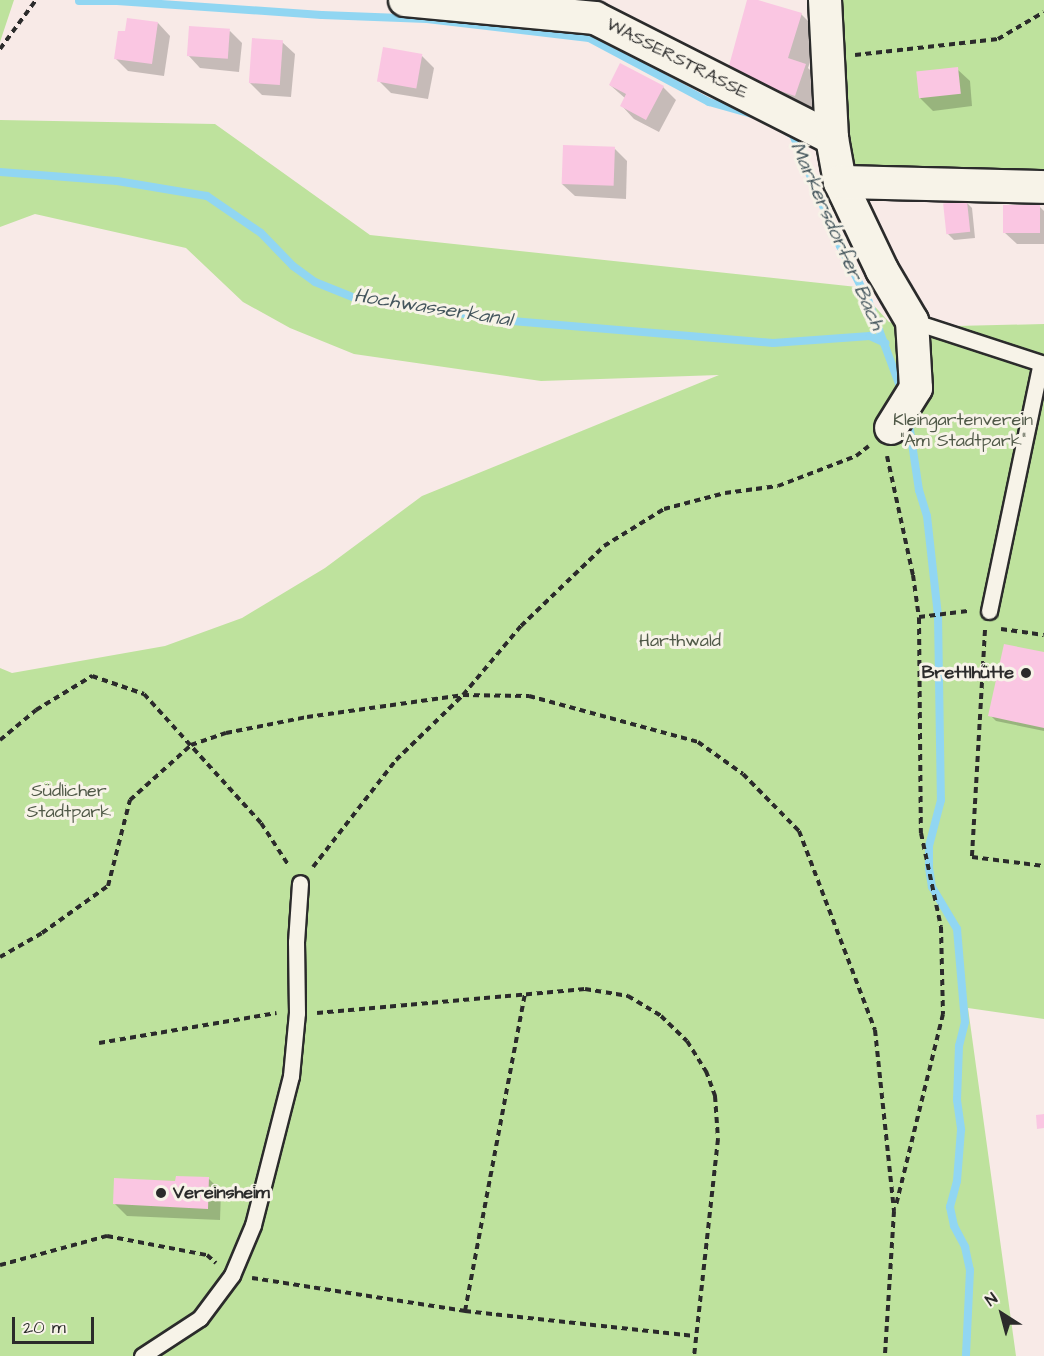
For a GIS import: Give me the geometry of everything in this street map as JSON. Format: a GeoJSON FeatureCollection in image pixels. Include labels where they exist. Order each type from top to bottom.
{"type":"FeatureCollection","features":[{"type":"Feature","properties":{"kind":"street","name":"WASSERSTRASSE"},"geometry":{"type":"LineString","coordinates":[[405,0],[595,18],[832,138]]}},
{"type":"Feature","properties":{"kind":"street"},"geometry":{"type":"LineString","coordinates":[[825,0],[832,138],[840,182],[882,270],[912,321],[916,388],[887,432]]}},
{"type":"Feature","properties":{"kind":"street"},"geometry":{"type":"LineString","coordinates":[[840,182],[1044,187]]}},
{"type":"Feature","properties":{"kind":"lane"},"geometry":{"type":"LineString","coordinates":[[912,321],[1042,363],[989,611]]}},
{"type":"Feature","properties":{"kind":"lane"},"geometry":{"type":"LineString","coordinates":[[142,1356],[200,1318],[232,1275],[253,1225],[279,1133],[291,1076],[297,1013],[296,942],[300,882]]}},
{"type":"Feature","properties":{"kind":"path"},"geometry":{"type":"LineString","coordinates":[[0,49],[36,0]]}},
{"type":"Feature","properties":{"kind":"path"},"geometry":{"type":"LineString","coordinates":[[828,58],[998,39],[1044,12]]}},
{"type":"Feature","properties":{"kind":"path"},"geometry":{"type":"LineString","coordinates":[[0,740],[36,710],[92,676],[144,694],[261,823],[300,882],[396,760],[463,695],[520,626],[604,546],[664,509],[725,493],[778,486],[856,456],[887,432],[919,618],[921,832],[941,927],[943,1014],[894,1211]]}},
{"type":"Feature","properties":{"kind":"path"},"geometry":{"type":"LineString","coordinates":[[989,611],[985,626],[972,856],[1044,866]]}},
{"type":"Feature","properties":{"kind":"path"},"geometry":{"type":"LineString","coordinates":[[919,618],[954,612]]}},
{"type":"Feature","properties":{"kind":"path"},"geometry":{"type":"LineString","coordinates":[[985,626],[1044,635]]}},
{"type":"Feature","properties":{"kind":"path"},"geometry":{"type":"LineString","coordinates":[[0,957],[42,933],[108,886],[130,801],[191,745],[226,733],[307,717],[463,695],[529,696],[698,742],[743,774],[799,831],[875,1030],[894,1211],[885,1356]]}},
{"type":"Feature","properties":{"kind":"path"},"geometry":{"type":"LineString","coordinates":[[99,1043],[263,1014],[338,1013],[585,988],[628,996],[661,1016],[687,1041],[706,1071],[716,1096],[718,1139],[694,1356]]}},
{"type":"Feature","properties":{"kind":"path"},"geometry":{"type":"LineString","coordinates":[[465,1311],[525,993]]}},
{"type":"Feature","properties":{"kind":"path"},"geometry":{"type":"LineString","coordinates":[[0,1265],[107,1236],[207,1255],[232,1275],[465,1311],[695,1336]]}},
{"type":"Feature","properties":{"kind":"green space"},"geometry":{"type":"Polygon","coordinates":[[[0,0],[14,0],[0,42],[0,0]]]}},
{"type":"Feature","properties":{"kind":"green space"},"geometry":{"type":"Polygon","coordinates":[[[843,0],[1044,0],[1044,179],[843,179],[843,0]]]}},
{"type":"Feature","properties":{"kind":"green space"},"geometry":{"type":"Polygon","coordinates":[[[0,120],[215,124],[370,235],[857,287],[889,322],[914,327],[1044,324],[1044,1019],[968,1008],[1016,1356],[0,1356],[0,668],[12,673],[165,646],[242,618],[325,568],[422,496],[719,375],[541,381],[354,354],[290,328],[243,302],[186,248],[35,214],[0,227],[0,120]]]}},
{"type":"Feature","properties":{"kind":"building"},"geometry":{"type":"Polygon","coordinates":[[[747,0],[758,0],[802,13],[788,58],[806,64],[795,96],[727,73],[747,0]]]}},
{"type":"Feature","properties":{"kind":"building"},"geometry":{"type":"Polygon","coordinates":[[[127,18],[158,22],[152,64],[114,59],[118,31],[125,31],[127,18]]]}},
{"type":"Feature","properties":{"kind":"building"},"geometry":{"type":"Polygon","coordinates":[[[189,26],[230,29],[228,59],[187,56],[189,26]]]}},
{"type":"Feature","properties":{"kind":"building"},"geometry":{"type":"Polygon","coordinates":[[[252,38],[283,40],[280,85],[249,83],[252,38]]]}},
{"type":"Feature","properties":{"kind":"building"},"geometry":{"type":"Polygon","coordinates":[[[383,47],[422,54],[416,88],[377,81],[383,47]]]}},
{"type":"Feature","properties":{"kind":"building"},"geometry":{"type":"Polygon","coordinates":[[[620,63],[664,86],[646,120],[620,106],[626,94],[609,85],[620,63]]]}},
{"type":"Feature","properties":{"kind":"building"},"geometry":{"type":"Polygon","coordinates":[[[958,67],[961,94],[919,98],[916,71],[958,67]]]}},
{"type":"Feature","properties":{"kind":"building"},"geometry":{"type":"Polygon","coordinates":[[[563,145],[615,147],[614,186],[562,184],[563,145]]]}},
{"type":"Feature","properties":{"kind":"building"},"geometry":{"type":"Polygon","coordinates":[[[967,201],[970,232],[946,234],[943,204],[967,201]]]}},
{"type":"Feature","properties":{"kind":"building"},"geometry":{"type":"Polygon","coordinates":[[[1003,205],[1040,205],[1040,233],[1003,233],[1003,205]]]}},
{"type":"Feature","properties":{"kind":"building"},"geometry":{"type":"Polygon","coordinates":[[[1004,644],[1044,652],[1044,728],[988,716],[1004,644]]]}},
{"type":"Feature","properties":{"kind":"building"},"geometry":{"type":"Polygon","coordinates":[[[1044,1114],[1044,1128],[1037,1129],[1036,1115],[1044,1114]]]}},
{"type":"Feature","properties":{"kind":"building","name":"Vereinsheim"},"geometry":{"type":"Polygon","coordinates":[[[176,1176],[209,1177],[208,1209],[113,1204],[114,1178],[175,1181],[176,1176]]]}},
{"type":"Feature","properties":{"kind":"waterway","name":"Markersdorfer Bach"},"geometry":{"type":"LineString","coordinates":[[79,1],[117,1],[322,15],[427,19],[589,38],[709,102],[756,115]]}},
{"type":"Feature","properties":{"kind":"waterway","name":"Markersdorfer Bach"},"geometry":{"type":"LineString","coordinates":[[786,131],[793,135],[840,246],[868,300],[901,389]]}},
{"type":"Feature","properties":{"kind":"waterway","name":"Hochwasserkanal"},"geometry":{"type":"LineString","coordinates":[[0,172],[117,181],[207,196],[261,233],[293,266],[315,282],[355,298],[512,321],[773,343],[870,336],[885,343]]}},
{"type":"Feature","properties":{"kind":"waterway","name":"Markersdorfer Bach"},"geometry":{"type":"LineString","coordinates":[[910,430],[919,490],[927,516],[938,615],[941,800],[929,846],[929,868],[932,887],[957,929],[965,1022],[959,1046],[957,1100],[961,1130],[957,1181],[950,1207],[954,1226],[965,1247],[970,1270],[966,1356]]}},
{"type":"Feature","properties":{"kind":"place","name":"Brettlhütte"},"geometry":{"type":"Point","coordinates":[1026,673]}},
{"type":"Feature","properties":{"kind":"place","name":"Vereinsheim"},"geometry":{"type":"Point","coordinates":[161,1193]}},
{"type":"Feature","properties":{"kind":"park label","name":"Kleingartenverein \"Am Stadtpark\""},"geometry":{"type":"Point","coordinates":[963,431]}},
{"type":"Feature","properties":{"kind":"park label","name":"Harthwald"},"geometry":{"type":"Point","coordinates":[680,641]}},
{"type":"Feature","properties":{"kind":"park label","name":"Südlicher Stadtpark"},"geometry":{"type":"Point","coordinates":[69,802]}}]}
